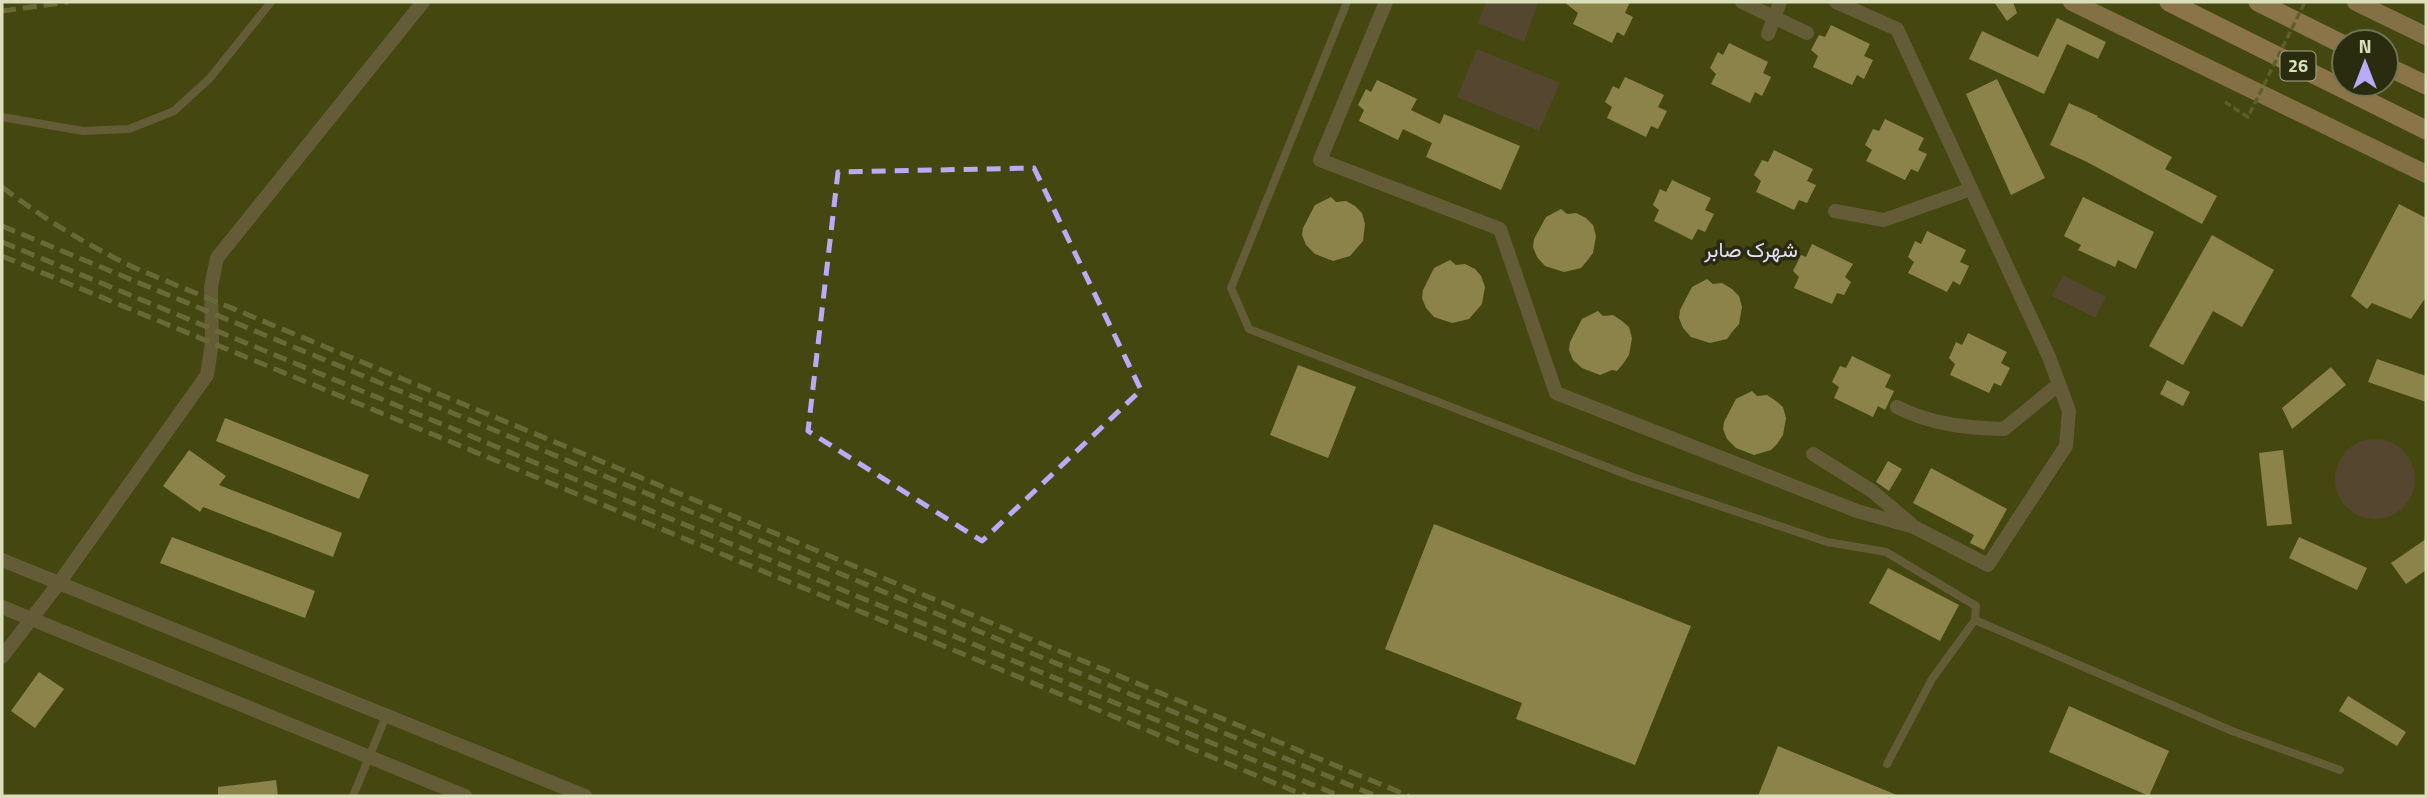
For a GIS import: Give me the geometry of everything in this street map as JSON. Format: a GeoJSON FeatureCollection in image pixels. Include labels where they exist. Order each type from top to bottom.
{"type":"FeatureCollection","features":[{"type":"Feature","properties":{"kind":"highway","name":"26"},"geometry":{"type":"LineString","coordinates":[[2169,2],[2426,130]]}},
{"type":"Feature","properties":{"kind":"highway"},"geometry":{"type":"LineString","coordinates":[[2258,2],[2330,38]]}},
{"type":"Feature","properties":{"kind":"highway"},"geometry":{"type":"LineString","coordinates":[[2400,72],[2426,85]]}},
{"type":"Feature","properties":{"kind":"main road"},"geometry":{"type":"LineString","coordinates":[[2072,2],[2426,174]]}},
{"type":"Feature","properties":{"kind":"main road"},"geometry":{"type":"LineString","coordinates":[[2356,2],[2426,36]]}},
{"type":"Feature","properties":{"kind":"street"},"geometry":{"type":"LineString","coordinates":[[2,657],[59,583],[207,375],[212,343],[211,287],[216,258],[423,2]]}},
{"type":"Feature","properties":{"kind":"street"},"geometry":{"type":"LineString","coordinates":[[1387,2],[1320,160],[1500,229],[1556,393],[1857,511],[1914,527],[1988,565],[2066,446],[2069,411],[2049,357],[1897,29],[1836,2]]}},
{"type":"Feature","properties":{"kind":"street"},"geometry":{"type":"LineString","coordinates":[[1742,2],[1807,33]]}},
{"type":"Feature","properties":{"kind":"street"},"geometry":{"type":"LineString","coordinates":[[1768,34],[1780,2]]}},
{"type":"Feature","properties":{"kind":"street"},"geometry":{"type":"LineString","coordinates":[[1835,211],[1884,220],[1971,189]]}},
{"type":"Feature","properties":{"kind":"street"},"geometry":{"type":"LineString","coordinates":[[1897,407],[1916,417],[1968,428],[2004,429],[2059,384]]}},
{"type":"Feature","properties":{"kind":"street"},"geometry":{"type":"LineString","coordinates":[[1813,454],[1872,491],[1914,527]]}},
{"type":"Feature","properties":{"kind":"street"},"geometry":{"type":"LineString","coordinates":[[2,561],[585,796]]}},
{"type":"Feature","properties":{"kind":"street"},"geometry":{"type":"LineString","coordinates":[[2,607],[465,796]]}},
{"type":"Feature","properties":{"kind":"lane"},"geometry":{"type":"LineString","coordinates":[[2,117],[83,131],[129,129],[174,111],[210,78],[271,2]]}},
{"type":"Feature","properties":{"kind":"lane"},"geometry":{"type":"LineString","coordinates":[[1347,2],[1231,288],[1249,329],[1633,477],[1827,542],[1886,552],[1976,606],[1975,620],[1932,679],[1888,764]]}},
{"type":"Feature","properties":{"kind":"lane"},"geometry":{"type":"LineString","coordinates":[[1975,620],[2232,731],[2340,770]]}},
{"type":"Feature","properties":{"kind":"lane"},"geometry":{"type":"LineString","coordinates":[[353,796],[386,716]]}},
{"type":"Feature","properties":{"kind":"path"},"geometry":{"type":"LineString","coordinates":[[2225,102],[2248,117],[2305,2]]}},
{"type":"Feature","properties":{"kind":"highlighted area"},"geometry":{"type":"Polygon","coordinates":[[[1034,168],[1141,390],[982,541],[808,431],[838,172],[1034,168]]]}},
{"type":"Feature","properties":{"kind":"shaded area"},"geometry":{"type":"Polygon","coordinates":[[[1486,2],[1538,2],[1524,42],[1478,23],[1486,2]]]}},
{"type":"Feature","properties":{"kind":"shaded area"},"geometry":{"type":"Polygon","coordinates":[[[1477,49],[1560,83],[1539,131],[1457,97],[1477,49]]]}},
{"type":"Feature","properties":{"kind":"shaded area"},"geometry":{"type":"Polygon","coordinates":[[[2063,275],[2106,297],[2095,318],[2052,296],[2063,275]]]}},
{"type":"Feature","properties":{"kind":"shaded area"},"geometry":{"type":"Polygon","coordinates":[[[2375,439],[2390,442],[2403,451],[2412,464],[2415,479],[2412,494],[2403,507],[2390,516],[2375,519],[2360,516],[2347,507],[2338,494],[2335,479],[2338,464],[2347,451],[2360,442],[2375,439]]]}},
{"type":"Feature","properties":{"kind":"building"},"geometry":{"type":"Polygon","coordinates":[[[1564,2],[1630,2],[1625,13],[1633,17],[1624,36],[1617,32],[1612,43],[1573,24],[1578,13],[1564,2]]]}},
{"type":"Feature","properties":{"kind":"building"},"geometry":{"type":"Polygon","coordinates":[[[1994,2],[2013,2],[2017,13],[2007,21],[1994,2]]]}},
{"type":"Feature","properties":{"kind":"building"},"geometry":{"type":"Polygon","coordinates":[[[2057,18],[2106,42],[2098,59],[2067,44],[2044,94],[1969,59],[1982,31],[2038,57],[2057,18]]]}},
{"type":"Feature","properties":{"kind":"building"},"geometry":{"type":"Polygon","coordinates":[[[1831,25],[1870,44],[1864,56],[1873,60],[1864,79],[1857,75],[1852,85],[1813,67],[1818,56],[1811,50],[1819,35],[1825,37],[1831,25]]]}},
{"type":"Feature","properties":{"kind":"building"},"geometry":{"type":"Polygon","coordinates":[[[1729,43],[1768,62],[1763,73],[1771,77],[1762,96],[1755,92],[1750,103],[1711,84],[1716,74],[1710,68],[1718,52],[1723,55],[1729,43]]]}},
{"type":"Feature","properties":{"kind":"building"},"geometry":{"type":"Polygon","coordinates":[[[1625,77],[1664,95],[1658,107],[1667,111],[1658,129],[1651,126],[1646,137],[1607,118],[1612,107],[1605,102],[1613,86],[1619,89],[1625,77]]]}},
{"type":"Feature","properties":{"kind":"building"},"geometry":{"type":"Polygon","coordinates":[[[1997,79],[2045,178],[2011,195],[1966,94],[1997,79]]]}},
{"type":"Feature","properties":{"kind":"building"},"geometry":{"type":"Polygon","coordinates":[[[1377,80],[1417,99],[1411,110],[1440,124],[1444,114],[1520,146],[1501,190],[1426,157],[1432,143],[1403,129],[1398,140],[1359,121],[1364,110],[1358,105],[1366,89],[1371,92],[1377,80]]]}},
{"type":"Feature","properties":{"kind":"building"},"geometry":{"type":"Polygon","coordinates":[[[2069,103],[2172,157],[2165,169],[2217,196],[2202,224],[2050,145],[2069,103]]]}},
{"type":"Feature","properties":{"kind":"building"},"geometry":{"type":"Polygon","coordinates":[[[1885,119],[1924,138],[1918,150],[1927,154],[1918,172],[1911,169],[1905,180],[1866,161],[1872,150],[1865,145],[1873,129],[1879,131],[1885,119]]]}},
{"type":"Feature","properties":{"kind":"building"},"geometry":{"type":"Polygon","coordinates":[[[1774,150],[1813,169],[1807,181],[1816,185],[1807,203],[1799,200],[1794,210],[1756,192],[1761,181],[1754,175],[1762,160],[1768,162],[1774,150]]]}},
{"type":"Feature","properties":{"kind":"building"},"geometry":{"type":"Polygon","coordinates":[[[1672,180],[1711,198],[1705,210],[1714,214],[1705,232],[1698,229],[1692,240],[1654,221],[1659,210],[1653,205],[1660,189],[1666,192],[1672,180]]]}},
{"type":"Feature","properties":{"kind":"building"},"geometry":{"type":"Polygon","coordinates":[[[1331,197],[1336,202],[1346,201],[1355,206],[1362,213],[1365,224],[1363,241],[1350,256],[1333,261],[1315,254],[1306,245],[1302,235],[1315,205],[1331,197]]]}},
{"type":"Feature","properties":{"kind":"building"},"geometry":{"type":"Polygon","coordinates":[[[2083,197],[2154,232],[2136,269],[2118,260],[2115,267],[2078,250],[2081,245],[2064,236],[2083,197]]]}},
{"type":"Feature","properties":{"kind":"building"},"geometry":{"type":"Polygon","coordinates":[[[2399,204],[2426,218],[2426,297],[2411,319],[2372,303],[2367,309],[2351,296],[2399,204]]]}},
{"type":"Feature","properties":{"kind":"building"},"geometry":{"type":"Polygon","coordinates":[[[1561,209],[1567,214],[1576,213],[1586,218],[1593,225],[1596,236],[1593,253],[1581,268],[1564,272],[1545,266],[1533,247],[1534,239],[1546,217],[1561,209]]]}},
{"type":"Feature","properties":{"kind":"building"},"geometry":{"type":"Polygon","coordinates":[[[1927,231],[1966,250],[1960,262],[1969,266],[1960,285],[1953,281],[1947,292],[1908,273],[1914,262],[1908,257],[1915,241],[1921,244],[1927,231]]]}},
{"type":"Feature","properties":{"kind":"building"},"geometry":{"type":"Polygon","coordinates":[[[2212,235],[2274,270],[2242,327],[2213,311],[2183,365],[2149,346],[2212,235]]]}},
{"type":"Feature","properties":{"kind":"building"},"geometry":{"type":"Polygon","coordinates":[[[1812,244],[1853,264],[1845,277],[1851,282],[1844,295],[1837,293],[1832,304],[1794,288],[1799,277],[1793,271],[1801,255],[1806,257],[1812,244]]]}},
{"type":"Feature","properties":{"kind":"building"},"geometry":{"type":"Polygon","coordinates":[[[1450,260],[1456,265],[1465,264],[1475,269],[1485,287],[1482,304],[1469,319],[1452,323],[1434,317],[1422,298],[1434,268],[1450,260]]]}},
{"type":"Feature","properties":{"kind":"building"},"geometry":{"type":"Polygon","coordinates":[[[1707,279],[1713,284],[1722,283],[1732,289],[1739,296],[1742,307],[1739,324],[1727,339],[1710,343],[1691,337],[1679,318],[1680,310],[1692,287],[1707,279]]]}},
{"type":"Feature","properties":{"kind":"building"},"geometry":{"type":"Polygon","coordinates":[[[1598,311],[1603,316],[1613,315],[1622,321],[1629,327],[1632,338],[1629,355],[1617,371],[1612,370],[1600,375],[1582,368],[1573,360],[1569,350],[1570,342],[1582,319],[1598,311]]]}},
{"type":"Feature","properties":{"kind":"building"},"geometry":{"type":"Polygon","coordinates":[[[1968,333],[2007,352],[2001,363],[2010,368],[2001,386],[1994,383],[1989,393],[1950,375],[1955,364],[1949,358],[1956,342],[1962,345],[1968,333]]]}},
{"type":"Feature","properties":{"kind":"building"},"geometry":{"type":"Polygon","coordinates":[[[1852,356],[1891,375],[1885,387],[1894,391],[1885,410],[1878,406],[1873,417],[1834,398],[1839,387],[1832,382],[1840,366],[1846,368],[1852,356]]]}},
{"type":"Feature","properties":{"kind":"building"},"geometry":{"type":"Polygon","coordinates":[[[2377,359],[2426,376],[2426,402],[2368,382],[2377,359]]]}},
{"type":"Feature","properties":{"kind":"building"},"geometry":{"type":"Polygon","coordinates":[[[1298,365],[1356,387],[1328,458],[1270,435],[1298,365]]]}},
{"type":"Feature","properties":{"kind":"building"},"geometry":{"type":"Polygon","coordinates":[[[2331,367],[2346,385],[2292,429],[2282,408],[2331,367]]]}},
{"type":"Feature","properties":{"kind":"building"},"geometry":{"type":"Polygon","coordinates":[[[2167,380],[2190,392],[2183,406],[2160,394],[2167,380]]]}},
{"type":"Feature","properties":{"kind":"building"},"geometry":{"type":"Polygon","coordinates":[[[1752,391],[1757,396],[1767,395],[1776,401],[1783,407],[1786,418],[1783,435],[1777,444],[1771,450],[1754,455],[1736,448],[1727,439],[1723,429],[1736,399],[1752,391]]]}},
{"type":"Feature","properties":{"kind":"building"},"geometry":{"type":"Polygon","coordinates":[[[225,418],[369,475],[359,499],[216,441],[225,418]]]}},
{"type":"Feature","properties":{"kind":"building"},"geometry":{"type":"Polygon","coordinates":[[[189,450],[226,476],[219,485],[342,533],[333,557],[203,507],[200,512],[163,486],[189,450]]]}},
{"type":"Feature","properties":{"kind":"building"},"geometry":{"type":"Polygon","coordinates":[[[2283,450],[2292,524],[2267,526],[2259,453],[2283,450]]]}},
{"type":"Feature","properties":{"kind":"building"},"geometry":{"type":"Polygon","coordinates":[[[1888,461],[1902,469],[1889,491],[1876,482],[1888,461]]]}},
{"type":"Feature","properties":{"kind":"building"},"geometry":{"type":"Polygon","coordinates":[[[1931,468],[2007,509],[1984,550],[1970,543],[1974,535],[1913,503],[1931,468]]]}},
{"type":"Feature","properties":{"kind":"building"},"geometry":{"type":"Polygon","coordinates":[[[1434,524],[1691,626],[1635,765],[1516,719],[1522,703],[1385,649],[1434,524]]]}},
{"type":"Feature","properties":{"kind":"building"},"geometry":{"type":"Polygon","coordinates":[[[172,537],[315,591],[305,618],[160,563],[172,537]]]}},
{"type":"Feature","properties":{"kind":"building"},"geometry":{"type":"Polygon","coordinates":[[[2299,537],[2367,568],[2357,590],[2289,558],[2299,537]]]}},
{"type":"Feature","properties":{"kind":"building"},"geometry":{"type":"Polygon","coordinates":[[[2426,539],[2426,570],[2406,584],[2391,563],[2426,539]]]}},
{"type":"Feature","properties":{"kind":"building"},"geometry":{"type":"Polygon","coordinates":[[[1888,568],[1959,605],[1940,641],[1869,603],[1888,568]]]}},
{"type":"Feature","properties":{"kind":"building"},"geometry":{"type":"Polygon","coordinates":[[[39,672],[64,689],[35,728],[11,711],[39,672]]]}},
{"type":"Feature","properties":{"kind":"building"},"geometry":{"type":"Polygon","coordinates":[[[2348,696],[2406,732],[2397,746],[2339,711],[2348,696]]]}},
{"type":"Feature","properties":{"kind":"building"},"geometry":{"type":"Polygon","coordinates":[[[2069,706],[2169,751],[2149,796],[2049,752],[2069,706]]]}},
{"type":"Feature","properties":{"kind":"building"},"geometry":{"type":"Polygon","coordinates":[[[1778,746],[1899,796],[1758,796],[1778,746]]]}},
{"type":"Feature","properties":{"kind":"building"},"geometry":{"type":"Polygon","coordinates":[[[276,780],[278,796],[218,796],[218,787],[276,780]]]}},
{"type":"Feature","properties":{"kind":"railway"},"geometry":{"type":"LineString","coordinates":[[2,11],[68,2]]}},
{"type":"Feature","properties":{"kind":"railway"},"geometry":{"type":"LineString","coordinates":[[2,187],[66,231],[135,268],[1409,796]]}},
{"type":"Feature","properties":{"kind":"railway"},"geometry":{"type":"LineString","coordinates":[[2,226],[1376,796]]}},
{"type":"Feature","properties":{"kind":"railway"},"geometry":{"type":"LineString","coordinates":[[2,242],[1340,796]]}},
{"type":"Feature","properties":{"kind":"railway"},"geometry":{"type":"LineString","coordinates":[[2,256],[1306,796]]}},
{"type":"Feature","properties":{"kind":"district","name":"شهرک صابر"},"geometry":{"type":"Point","coordinates":[1751,250]}}]}
